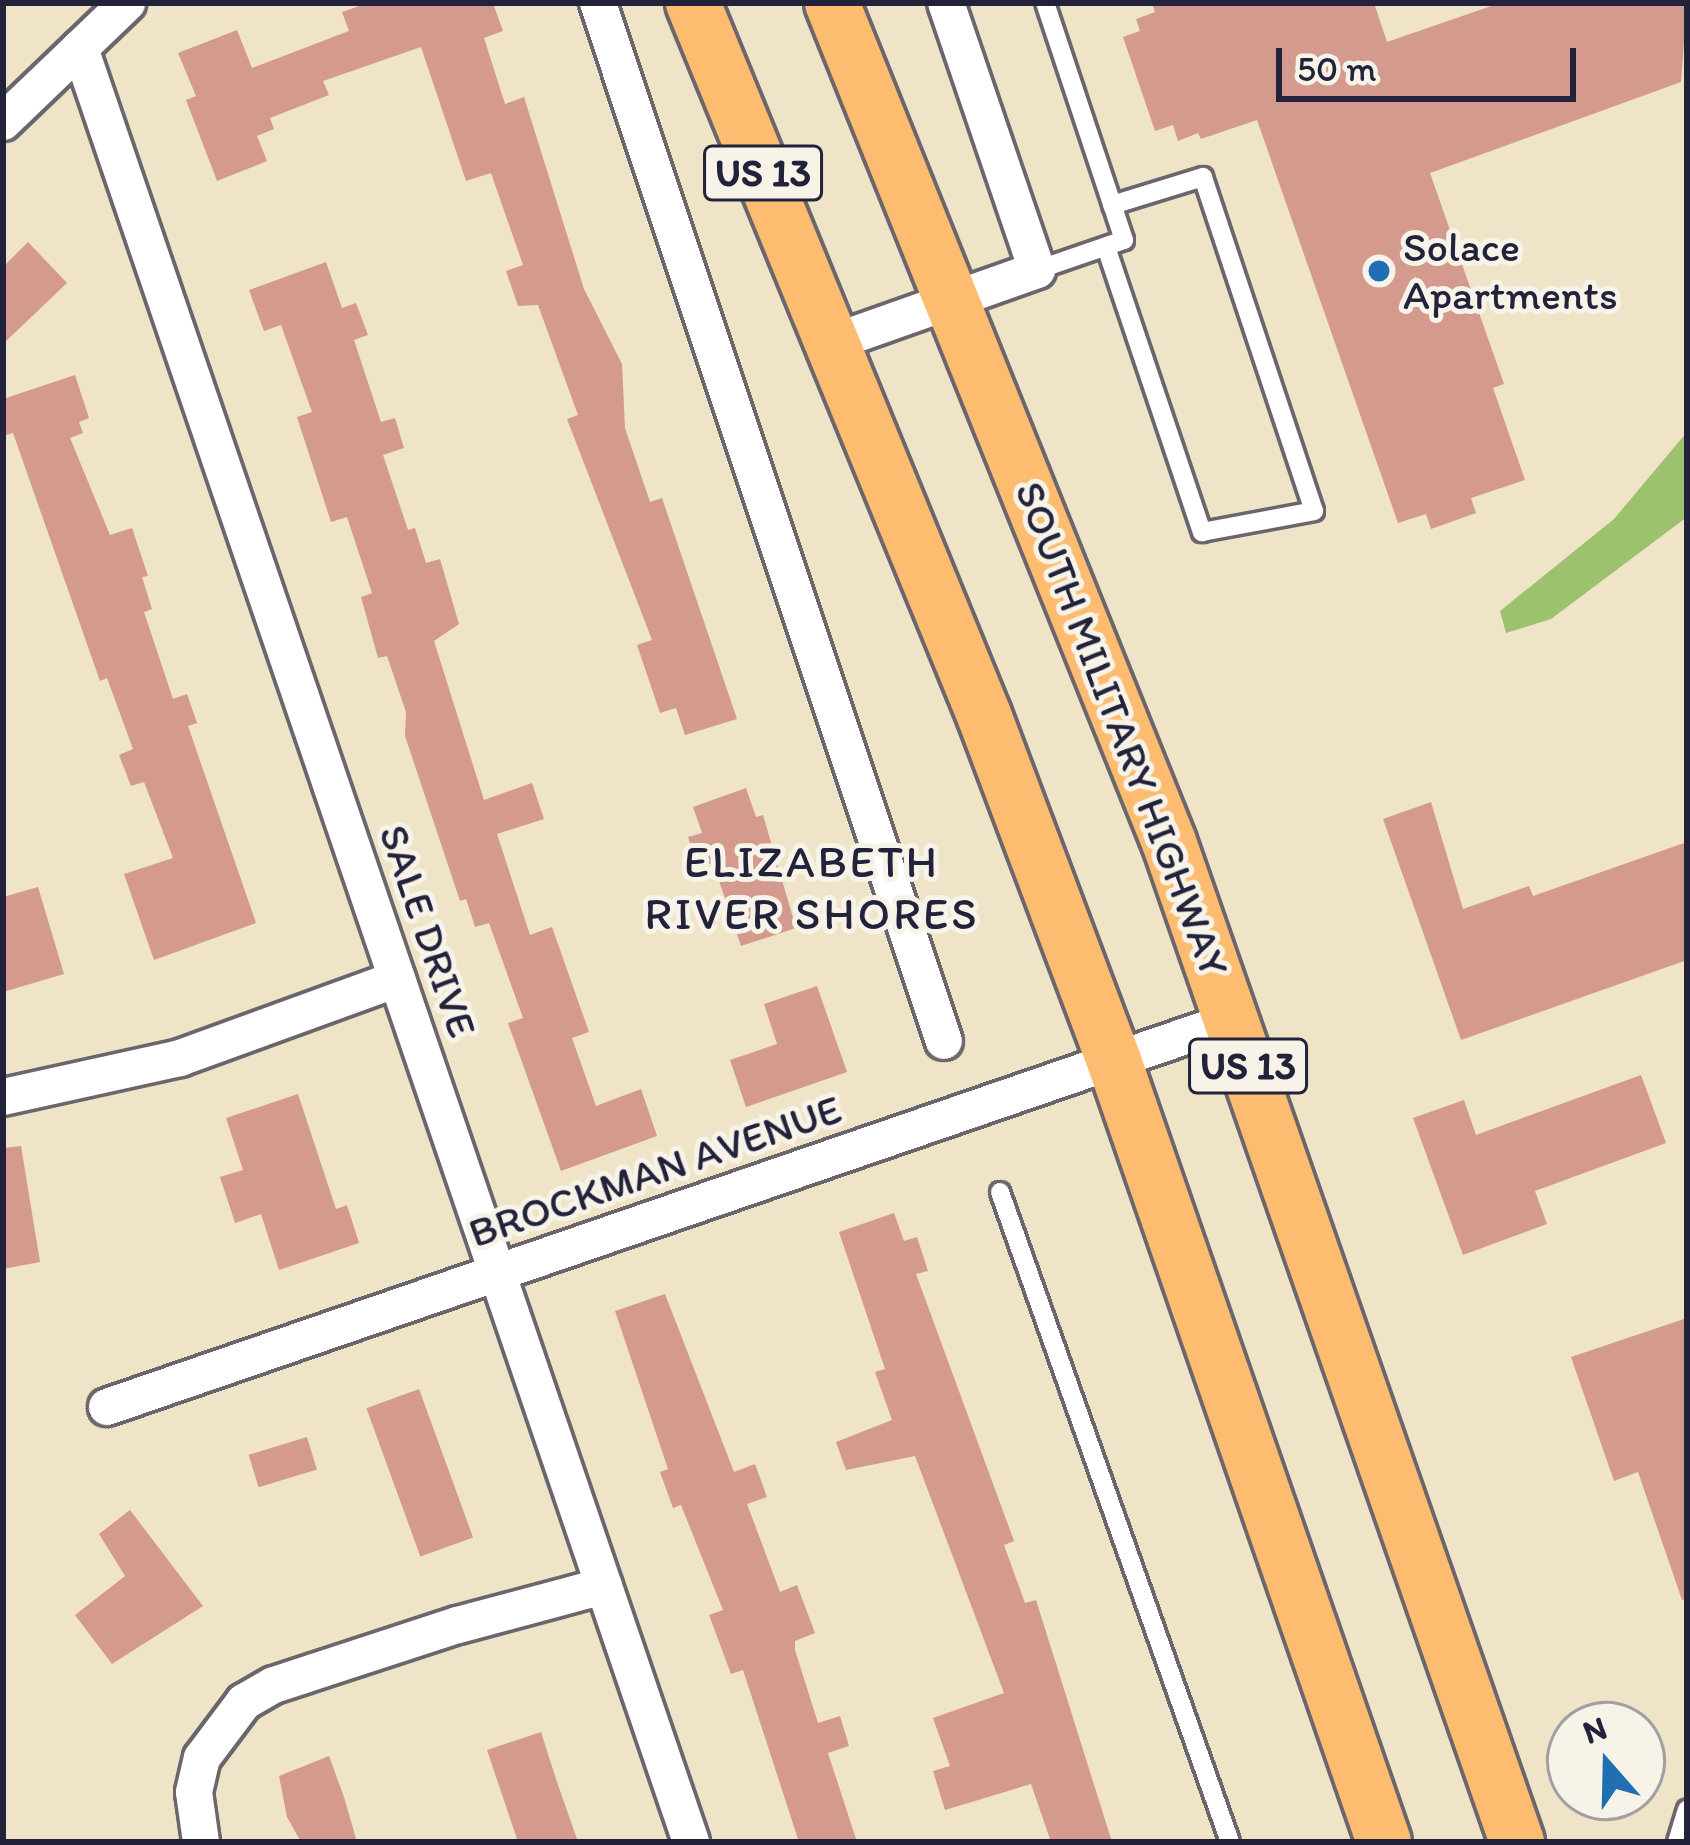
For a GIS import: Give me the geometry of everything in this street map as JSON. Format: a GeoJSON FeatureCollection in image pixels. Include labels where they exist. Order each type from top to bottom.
{"type":"FeatureCollection","features":[{"type":"Feature","properties":{"kind":"main road","name":"US 13"},"geometry":{"type":"LineString","coordinates":[[693,3],[834,342],[1114,1061],[1384,1842]]}},
{"type":"Feature","properties":{"kind":"main road","name":"SOUTH MILITARY HIGHWAY"},"geometry":{"type":"LineString","coordinates":[[832,3],[953,298],[1232,1020],[1517,1842]]}},
{"type":"Feature","properties":{"kind":"street"},"geometry":{"type":"LineString","coordinates":[[3,122],[127,3]]}},
{"type":"Feature","properties":{"kind":"street"},"geometry":{"type":"LineString","coordinates":[[598,3],[944,1041]]}},
{"type":"Feature","properties":{"kind":"street"},"geometry":{"type":"LineString","coordinates":[[834,342],[1037,270],[946,3]]}},
{"type":"Feature","properties":{"kind":"street","name":"SALE DRIVE"},"geometry":{"type":"LineString","coordinates":[[80,48],[691,1842]]}},
{"type":"Feature","properties":{"kind":"street"},"geometry":{"type":"LineString","coordinates":[[3,1097],[180,1058],[397,979]]}},
{"type":"Feature","properties":{"kind":"street","name":"BROCKMAN AVENUE"},"geometry":{"type":"LineString","coordinates":[[107,1408],[1232,1020]]}},
{"type":"Feature","properties":{"kind":"street"},"geometry":{"type":"LineString","coordinates":[[201,1842],[194,1792],[202,1758],[244,1702],[417,1638],[604,1586]]}},
{"type":"Feature","properties":{"kind":"lane"},"geometry":{"type":"LineString","coordinates":[[1037,270],[1124,240],[1045,3]]}},
{"type":"Feature","properties":{"kind":"lane"},"geometry":{"type":"LineString","coordinates":[[1106,247],[1202,532],[1314,511],[1203,177],[1112,205]]}},
{"type":"Feature","properties":{"kind":"lane"},"geometry":{"type":"LineString","coordinates":[[1000,1192],[1230,1842]]}},
{"type":"Feature","properties":{"kind":"lane"},"geometry":{"type":"LineString","coordinates":[[1677,1842],[1687,1809]]}},
{"type":"Feature","properties":{"kind":"green space"},"geometry":{"type":"Polygon","coordinates":[[[1687,432],[1687,517],[1551,619],[1506,633],[1500,611],[1614,519],[1687,432]]]}},
{"type":"Feature","properties":{"kind":"building"},"geometry":{"type":"Polygon","coordinates":[[[368,3],[493,3],[503,31],[484,38],[505,104],[524,97],[584,289],[622,364],[625,428],[650,502],[662,498],[737,719],[685,735],[676,708],[660,713],[637,645],[652,640],[567,419],[578,415],[538,305],[518,306],[506,271],[523,265],[491,173],[466,181],[421,47],[323,81],[329,95],[270,118],[274,129],[257,136],[267,161],[217,181],[186,100],[196,96],[178,53],[237,30],[252,68],[349,31],[342,12],[368,3]]]}},
{"type":"Feature","properties":{"kind":"building","name":"Solace Apartments"},"geometry":{"type":"Polygon","coordinates":[[[1152,3],[1374,3],[1387,42],[1500,3],[1687,3],[1681,82],[1430,173],[1504,384],[1493,388],[1525,480],[1471,498],[1476,513],[1431,529],[1426,514],[1398,523],[1257,120],[1201,139],[1198,133],[1178,141],[1173,125],[1155,131],[1123,37],[1140,31],[1136,19],[1155,12],[1152,3]]]}},
{"type":"Feature","properties":{"kind":"building"},"geometry":{"type":"Polygon","coordinates":[[[28,242],[67,283],[3,344],[3,267],[28,242]]]}},
{"type":"Feature","properties":{"kind":"building"},"geometry":{"type":"Polygon","coordinates":[[[326,262],[342,308],[356,303],[368,335],[354,340],[381,422],[395,418],[404,448],[383,455],[408,530],[415,528],[426,563],[440,559],[459,624],[434,641],[484,800],[532,783],[544,819],[497,834],[530,935],[552,927],[589,1032],[572,1038],[596,1106],[641,1089],[657,1136],[561,1171],[508,1023],[523,1018],[489,923],[475,927],[466,899],[460,901],[405,736],[406,712],[387,656],[378,658],[361,597],[372,593],[347,517],[331,522],[297,417],[312,412],[281,325],[264,331],[249,290],[326,262]]]}},
{"type":"Feature","properties":{"kind":"building"},"geometry":{"type":"Polygon","coordinates":[[[75,375],[89,418],[79,422],[83,433],[70,438],[110,535],[132,528],[148,576],[142,577],[152,609],[144,612],[173,699],[187,694],[197,723],[188,726],[256,923],[154,960],[124,874],[173,858],[144,782],[131,786],[119,755],[133,749],[107,678],[100,681],[13,433],[3,436],[3,399],[75,375]]]}},
{"type":"Feature","properties":{"kind":"building"},"geometry":{"type":"Polygon","coordinates":[[[746,788],[756,817],[763,815],[796,928],[741,946],[713,863],[698,867],[688,837],[702,833],[693,807],[746,788]]]}},
{"type":"Feature","properties":{"kind":"building"},"geometry":{"type":"Polygon","coordinates":[[[1431,802],[1463,909],[1529,886],[1533,896],[1687,842],[1687,960],[1461,1040],[1383,819],[1431,802]]]}},
{"type":"Feature","properties":{"kind":"building"},"geometry":{"type":"Polygon","coordinates":[[[38,887],[64,974],[3,992],[3,897],[38,887]]]}},
{"type":"Feature","properties":{"kind":"building"},"geometry":{"type":"Polygon","coordinates":[[[817,986],[847,1072],[746,1107],[730,1060],[777,1044],[764,1004],[817,986]]]}},
{"type":"Feature","properties":{"kind":"building"},"geometry":{"type":"Polygon","coordinates":[[[1641,1075],[1666,1143],[1535,1191],[1547,1224],[1463,1255],[1413,1118],[1464,1100],[1476,1135],[1641,1075]]]}},
{"type":"Feature","properties":{"kind":"building"},"geometry":{"type":"Polygon","coordinates":[[[298,1094],[336,1209],[347,1205],[359,1243],[279,1270],[261,1214],[235,1223],[220,1177],[243,1170],[226,1118],[298,1094]]]}},
{"type":"Feature","properties":{"kind":"building"},"geometry":{"type":"Polygon","coordinates":[[[21,1146],[40,1262],[3,1269],[3,1148],[21,1146]]]}},
{"type":"Feature","properties":{"kind":"building"},"geometry":{"type":"Polygon","coordinates":[[[894,1213],[904,1241],[917,1237],[928,1271],[916,1274],[1014,1541],[1004,1545],[1025,1603],[1036,1600],[1112,1842],[1051,1842],[1031,1784],[945,1810],[933,1771],[950,1766],[933,1718],[1004,1693],[915,1456],[846,1470],[836,1442],[892,1420],[875,1372],[885,1369],[839,1232],[894,1213]]]}},
{"type":"Feature","properties":{"kind":"building"},"geometry":{"type":"Polygon","coordinates":[[[665,1294],[734,1472],[755,1464],[767,1497],[747,1504],[780,1592],[797,1585],[815,1633],[795,1641],[795,1650],[818,1723],[840,1716],[849,1746],[828,1753],[857,1842],[799,1842],[743,1670],[731,1674],[709,1615],[723,1610],[681,1505],[673,1508],[660,1472],[668,1469],[615,1311],[665,1294]]]}},
{"type":"Feature","properties":{"kind":"building"},"geometry":{"type":"Polygon","coordinates":[[[1687,1318],[1687,1599],[1682,1600],[1638,1472],[1614,1481],[1571,1357],[1687,1318]]]}},
{"type":"Feature","properties":{"kind":"building"},"geometry":{"type":"Polygon","coordinates":[[[419,1389],[473,1537],[420,1557],[366,1408],[419,1389]]]}},
{"type":"Feature","properties":{"kind":"building"},"geometry":{"type":"Polygon","coordinates":[[[307,1437],[317,1470],[259,1487],[249,1455],[307,1437]]]}},
{"type":"Feature","properties":{"kind":"building"},"geometry":{"type":"Polygon","coordinates":[[[130,1510],[203,1606],[112,1664],[75,1615],[125,1576],[99,1534],[130,1510]]]}},
{"type":"Feature","properties":{"kind":"building"},"geometry":{"type":"Polygon","coordinates":[[[541,1732],[578,1842],[518,1842],[487,1750],[541,1732]]]}},
{"type":"Feature","properties":{"kind":"building"},"geometry":{"type":"Polygon","coordinates":[[[329,1756],[357,1842],[301,1842],[287,1817],[279,1776],[329,1756]]]}},
{"type":"Feature","properties":{"kind":"place","name":"Solace Apartments"},"geometry":{"type":"Point","coordinates":[1379,271]}},
{"type":"Feature","properties":{"kind":"district","name":"ELIZABETH RIVER SHORES"},"geometry":{"type":"Point","coordinates":[812,888]}}]}
